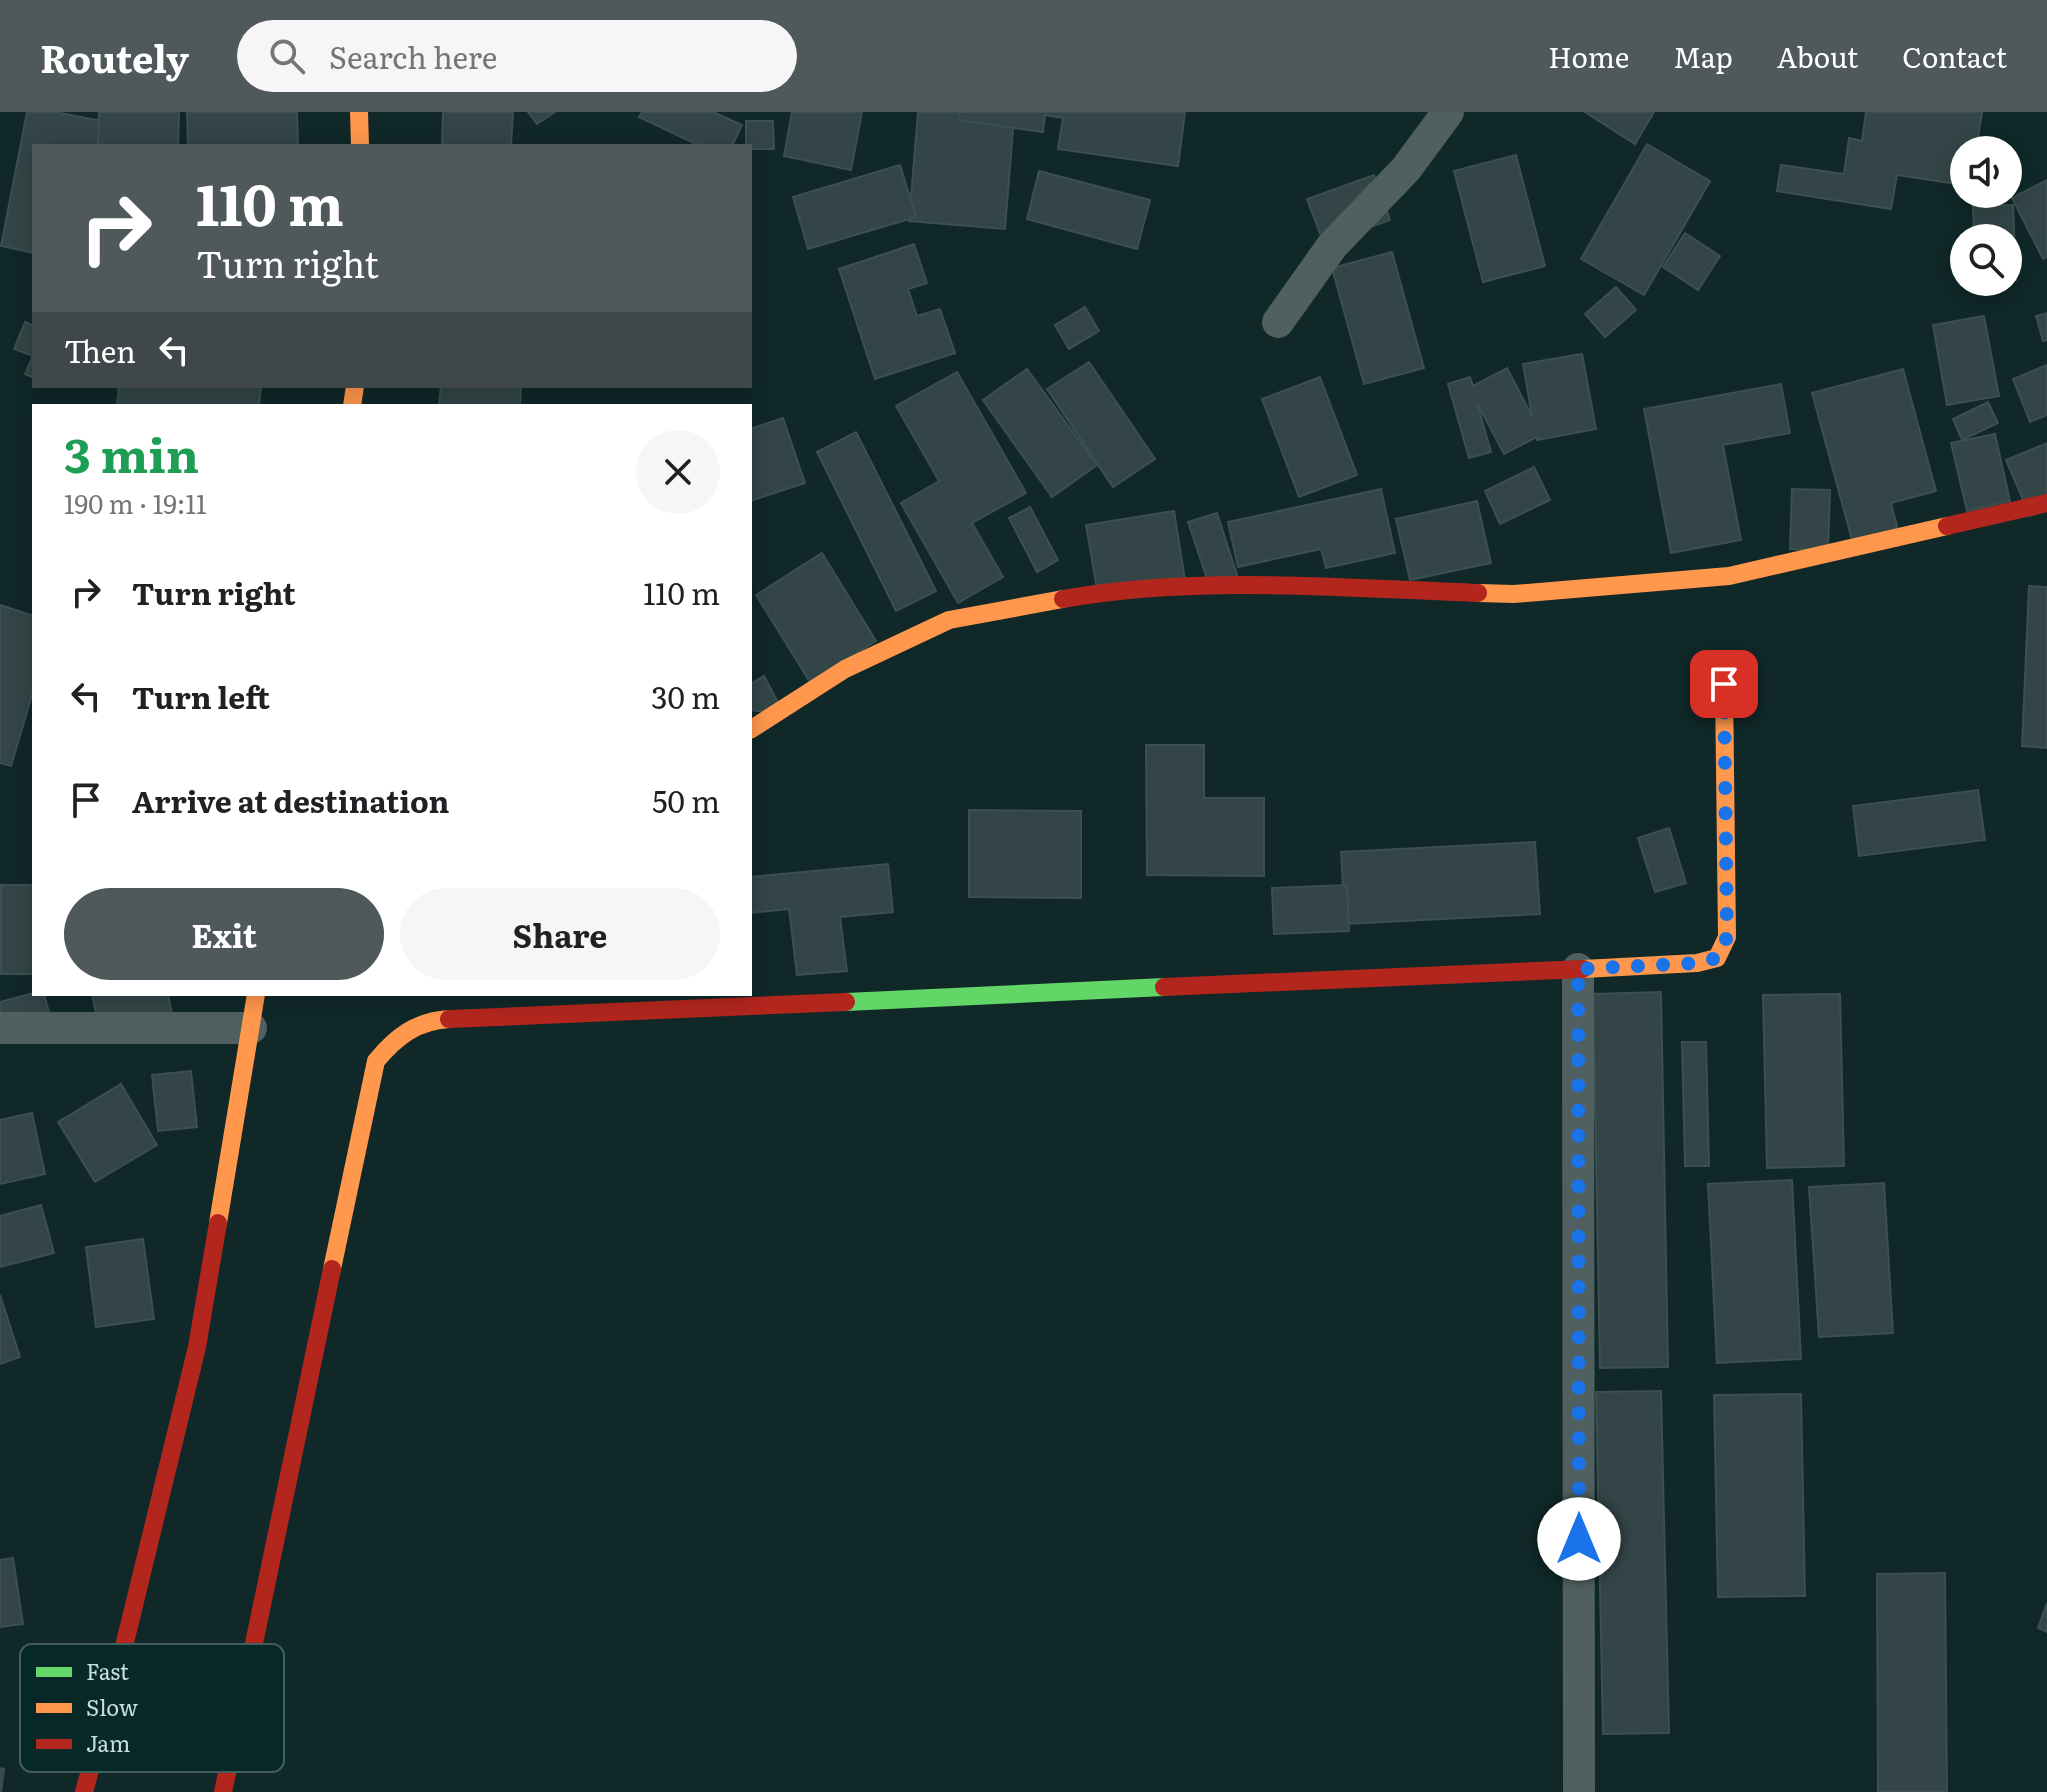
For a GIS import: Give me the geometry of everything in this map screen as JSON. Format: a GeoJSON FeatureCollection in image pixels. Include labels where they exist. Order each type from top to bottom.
{"type":"FeatureCollection","features":[{"type":"Feature","properties":{"kind":"street"},"geometry":{"type":"LineString","coordinates":[[359,112],[360,144]]}},
{"type":"Feature","properties":{"kind":"street"},"geometry":{"type":"LineString","coordinates":[[1278,322],[1332,246],[1406,169],[1448,112]]}},
{"type":"Feature","properties":{"kind":"street"},"geometry":{"type":"LineString","coordinates":[[752,729],[845,669],[949,620],[1087,595],[1222,584],[1514,594],[1729,576],[2047,503]]}},
{"type":"Feature","properties":{"kind":"street"},"geometry":{"type":"LineString","coordinates":[[254,1644],[376,1061],[394,1039],[432,1020],[1578,969],[1697,963],[1717,958],[1727,937],[1724,684]]}},
{"type":"Feature","properties":{"kind":"street"},"geometry":{"type":"LineString","coordinates":[[1578,969],[1579,1792]]}},
{"type":"Feature","properties":{"kind":"street"},"geometry":{"type":"LineString","coordinates":[[125,1644],[197,1347],[256,996]]}},
{"type":"Feature","properties":{"kind":"street"},"geometry":{"type":"LineString","coordinates":[[0,1028],[251,1028]]}},
{"type":"Feature","properties":{"kind":"street"},"geometry":{"type":"LineString","coordinates":[[84,1792],[90,1772]]}},
{"type":"Feature","properties":{"kind":"street"},"geometry":{"type":"LineString","coordinates":[[223,1792],[227,1772]]}},
{"type":"Feature","properties":{"kind":"building"},"geometry":{"type":"Polygon","coordinates":[[[27,112],[55,112],[102,121],[97,144],[32,144],[32,253],[1,246],[27,112]]]}},
{"type":"Feature","properties":{"kind":"building"},"geometry":{"type":"Polygon","coordinates":[[[99,112],[179,112],[178,144],[98,144],[99,112]]]}},
{"type":"Feature","properties":{"kind":"building"},"geometry":{"type":"Polygon","coordinates":[[[187,112],[297,112],[298,144],[188,144],[187,112]]]}},
{"type":"Feature","properties":{"kind":"building"},"geometry":{"type":"Polygon","coordinates":[[[443,112],[513,112],[511,144],[442,144],[443,112]]]}},
{"type":"Feature","properties":{"kind":"building"},"geometry":{"type":"Polygon","coordinates":[[[528,112],[555,112],[537,124],[528,112]]]}},
{"type":"Feature","properties":{"kind":"building"},"geometry":{"type":"Polygon","coordinates":[[[642,112],[713,112],[742,125],[733,144],[696,144],[639,117],[642,112]]]}},
{"type":"Feature","properties":{"kind":"building"},"geometry":{"type":"Polygon","coordinates":[[[792,112],[862,112],[851,170],[784,156],[792,112]]]}},
{"type":"Feature","properties":{"kind":"building"},"geometry":{"type":"Polygon","coordinates":[[[918,112],[1014,117],[1005,229],[909,221],[918,112]]]}},
{"type":"Feature","properties":{"kind":"building"},"geometry":{"type":"Polygon","coordinates":[[[959,112],[1185,112],[1178,166],[1058,149],[1063,118],[1045,115],[1043,132],[958,120],[959,112]]]}},
{"type":"Feature","properties":{"kind":"building"},"geometry":{"type":"Polygon","coordinates":[[[1585,112],[1654,112],[1635,144],[1585,112]]]}},
{"type":"Feature","properties":{"kind":"building"},"geometry":{"type":"Polygon","coordinates":[[[1866,112],[1982,112],[1978,136],[1950,136],[1950,183],[1897,175],[1891,209],[1777,191],[1781,165],[1844,174],[1849,138],[1862,141],[1866,112]]]}},
{"type":"Feature","properties":{"kind":"building"},"geometry":{"type":"Polygon","coordinates":[[[746,121],[773,121],[774,149],[752,149],[752,144],[746,144],[746,121]]]}},
{"type":"Feature","properties":{"kind":"building"},"geometry":{"type":"Polygon","coordinates":[[[1647,144],[1710,181],[1644,295],[1581,259],[1647,144]]]}},
{"type":"Feature","properties":{"kind":"building"},"geometry":{"type":"Polygon","coordinates":[[[1516,155],[1545,266],[1483,282],[1454,171],[1516,155]]]}},
{"type":"Feature","properties":{"kind":"building"},"geometry":{"type":"Polygon","coordinates":[[[900,165],[916,217],[808,249],[793,197],[900,165]]]}},
{"type":"Feature","properties":{"kind":"building"},"geometry":{"type":"Polygon","coordinates":[[[1039,171],[1150,200],[1137,249],[1027,219],[1039,171]]]}},
{"type":"Feature","properties":{"kind":"building"},"geometry":{"type":"Polygon","coordinates":[[[1374,175],[1390,220],[1324,244],[1307,199],[1374,175]]]}},
{"type":"Feature","properties":{"kind":"building"},"geometry":{"type":"Polygon","coordinates":[[[2047,180],[2047,257],[2043,259],[2017,208],[2022,208],[2022,193],[2047,180]]]}},
{"type":"Feature","properties":{"kind":"building"},"geometry":{"type":"Polygon","coordinates":[[[1973,208],[2013,208],[2014,224],[1974,224],[1973,208]]]}},
{"type":"Feature","properties":{"kind":"building"},"geometry":{"type":"Polygon","coordinates":[[[1685,233],[1720,256],[1698,290],[1663,267],[1685,233]]]}},
{"type":"Feature","properties":{"kind":"building"},"geometry":{"type":"Polygon","coordinates":[[[914,244],[927,283],[908,289],[917,316],[940,309],[955,353],[875,379],[839,269],[914,244]]]}},
{"type":"Feature","properties":{"kind":"building"},"geometry":{"type":"Polygon","coordinates":[[[1392,252],[1424,368],[1364,384],[1332,268],[1392,252]]]}},
{"type":"Feature","properties":{"kind":"building"},"geometry":{"type":"Polygon","coordinates":[[[1616,287],[1636,310],[1605,337],[1585,314],[1616,287]]]}},
{"type":"Feature","properties":{"kind":"building"},"geometry":{"type":"Polygon","coordinates":[[[1085,307],[1099,331],[1069,349],[1055,325],[1085,307]]]}},
{"type":"Feature","properties":{"kind":"building"},"geometry":{"type":"Polygon","coordinates":[[[2047,313],[2047,340],[2043,341],[2036,316],[2047,313]]]}},
{"type":"Feature","properties":{"kind":"building"},"geometry":{"type":"Polygon","coordinates":[[[1984,316],[1999,396],[1947,405],[1933,325],[1984,316]]]}},
{"type":"Feature","properties":{"kind":"building"},"geometry":{"type":"Polygon","coordinates":[[[25,322],[32,325],[32,356],[14,349],[25,322]]]}},
{"type":"Feature","properties":{"kind":"building"},"geometry":{"type":"Polygon","coordinates":[[[1582,354],[1596,429],[1537,440],[1537,437],[1504,454],[1477,403],[1491,452],[1469,458],[1448,384],[1470,377],[1473,386],[1507,368],[1532,416],[1523,364],[1582,354]]]}},
{"type":"Feature","properties":{"kind":"building"},"geometry":{"type":"Polygon","coordinates":[[[32,358],[32,377],[25,374],[32,358]]]}},
{"type":"Feature","properties":{"kind":"building"},"geometry":{"type":"Polygon","coordinates":[[[1089,362],[1155,459],[1113,487],[1047,389],[1089,362]]]}},
{"type":"Feature","properties":{"kind":"building"},"geometry":{"type":"Polygon","coordinates":[[[2047,365],[2047,415],[2030,422],[2013,379],[2047,365]]]}},
{"type":"Feature","properties":{"kind":"building"},"geometry":{"type":"Polygon","coordinates":[[[1027,369],[1097,465],[1052,497],[983,400],[1027,369]]]}},
{"type":"Feature","properties":{"kind":"building"},"geometry":{"type":"Polygon","coordinates":[[[1903,369],[1936,491],[1891,503],[1899,534],[1854,547],[1812,393],[1903,369]]]}},
{"type":"Feature","properties":{"kind":"building"},"geometry":{"type":"Polygon","coordinates":[[[957,372],[1026,493],[972,523],[1003,577],[958,603],[901,503],[939,481],[896,406],[957,372]]]}},
{"type":"Feature","properties":{"kind":"building"},"geometry":{"type":"Polygon","coordinates":[[[1320,377],[1357,475],[1299,497],[1262,399],[1320,377]]]}},
{"type":"Feature","properties":{"kind":"building"},"geometry":{"type":"Polygon","coordinates":[[[1781,384],[1790,433],[1723,445],[1741,540],[1671,553],[1644,409],[1781,384]]]}},
{"type":"Feature","properties":{"kind":"building"},"geometry":{"type":"Polygon","coordinates":[[[119,388],[261,388],[259,404],[117,404],[119,388]]]}},
{"type":"Feature","properties":{"kind":"building"},"geometry":{"type":"Polygon","coordinates":[[[441,388],[521,388],[520,404],[439,404],[441,388]]]}},
{"type":"Feature","properties":{"kind":"building"},"geometry":{"type":"Polygon","coordinates":[[[1988,402],[1998,423],[1962,440],[1953,419],[1988,402]]]}},
{"type":"Feature","properties":{"kind":"building"},"geometry":{"type":"Polygon","coordinates":[[[783,418],[805,483],[752,500],[752,428],[783,418]]]}},
{"type":"Feature","properties":{"kind":"building"},"geometry":{"type":"Polygon","coordinates":[[[856,432],[936,591],[896,611],[817,452],[856,432]]]}},
{"type":"Feature","properties":{"kind":"building"},"geometry":{"type":"Polygon","coordinates":[[[1995,434],[2010,501],[1967,511],[1951,443],[1995,434]]]}},
{"type":"Feature","properties":{"kind":"building"},"geometry":{"type":"Polygon","coordinates":[[[2047,443],[2047,509],[2030,516],[2006,460],[2047,443]]]}},
{"type":"Feature","properties":{"kind":"building"},"geometry":{"type":"Polygon","coordinates":[[[1534,467],[1550,500],[1500,524],[1485,491],[1534,467]]]}},
{"type":"Feature","properties":{"kind":"building"},"geometry":{"type":"Polygon","coordinates":[[[1381,489],[1395,553],[1326,568],[1321,549],[1238,567],[1228,522],[1381,489]]]}},
{"type":"Feature","properties":{"kind":"building"},"geometry":{"type":"Polygon","coordinates":[[[1792,489],[1830,490],[1828,551],[1790,549],[1792,489]]]}},
{"type":"Feature","properties":{"kind":"building"},"geometry":{"type":"Polygon","coordinates":[[[1477,501],[1491,563],[1410,580],[1396,519],[1477,501]]]}},
{"type":"Feature","properties":{"kind":"building"},"geometry":{"type":"Polygon","coordinates":[[[1030,507],[1058,560],[1037,572],[1009,518],[1030,507]]]}},
{"type":"Feature","properties":{"kind":"building"},"geometry":{"type":"Polygon","coordinates":[[[1174,511],[1185,580],[1098,595],[1086,525],[1174,511]]]}},
{"type":"Feature","properties":{"kind":"building"},"geometry":{"type":"Polygon","coordinates":[[[1217,513],[1238,578],[1210,588],[1188,522],[1217,513]]]}},
{"type":"Feature","properties":{"kind":"building"},"geometry":{"type":"Polygon","coordinates":[[[822,553],[876,641],[810,682],[756,595],[822,553]]]}},
{"type":"Feature","properties":{"kind":"building"},"geometry":{"type":"Polygon","coordinates":[[[2029,586],[2047,587],[2047,748],[2022,746],[2029,586]]]}},
{"type":"Feature","properties":{"kind":"building"},"geometry":{"type":"Polygon","coordinates":[[[0,605],[32,615],[32,695],[11,766],[0,763],[0,605]]]}},
{"type":"Feature","properties":{"kind":"building"},"geometry":{"type":"Polygon","coordinates":[[[764,676],[784,714],[752,710],[752,683],[764,676]]]}},
{"type":"Feature","properties":{"kind":"building"},"geometry":{"type":"Polygon","coordinates":[[[1146,745],[1204,745],[1204,798],[1264,798],[1264,876],[1147,875],[1146,745]]]}},
{"type":"Feature","properties":{"kind":"building"},"geometry":{"type":"Polygon","coordinates":[[[1978,790],[1985,840],[1859,856],[1853,806],[1978,790]]]}},
{"type":"Feature","properties":{"kind":"building"},"geometry":{"type":"Polygon","coordinates":[[[969,810],[1081,811],[1081,898],[969,897],[969,810]]]}},
{"type":"Feature","properties":{"kind":"building"},"geometry":{"type":"Polygon","coordinates":[[[1669,828],[1686,883],[1655,892],[1638,838],[1669,828]]]}},
{"type":"Feature","properties":{"kind":"building"},"geometry":{"type":"Polygon","coordinates":[[[1535,842],[1540,914],[1345,924],[1341,852],[1535,842]]]}},
{"type":"Feature","properties":{"kind":"building"},"geometry":{"type":"Polygon","coordinates":[[[888,864],[893,912],[840,917],[847,971],[797,975],[789,909],[752,913],[752,877],[888,864]]]}},
{"type":"Feature","properties":{"kind":"building"},"geometry":{"type":"Polygon","coordinates":[[[1,885],[32,885],[32,974],[1,974],[1,885]]]}},
{"type":"Feature","properties":{"kind":"building"},"geometry":{"type":"Polygon","coordinates":[[[1347,885],[1349,931],[1274,934],[1272,888],[1347,885]]]}},
{"type":"Feature","properties":{"kind":"building"},"geometry":{"type":"Polygon","coordinates":[[[1661,992],[1668,1367],[1600,1368],[1593,994],[1661,992]]]}},
{"type":"Feature","properties":{"kind":"building"},"geometry":{"type":"Polygon","coordinates":[[[32,994],[32,996],[45,996],[51,1020],[0,1018],[0,1002],[32,994]]]}},
{"type":"Feature","properties":{"kind":"building"},"geometry":{"type":"Polygon","coordinates":[[[1840,994],[1844,1166],[1767,1168],[1763,995],[1840,994]]]}},
{"type":"Feature","properties":{"kind":"building"},"geometry":{"type":"Polygon","coordinates":[[[92,996],[168,996],[172,1014],[99,1028],[92,996]]]}},
{"type":"Feature","properties":{"kind":"building"},"geometry":{"type":"Polygon","coordinates":[[[1682,1042],[1706,1042],[1709,1166],[1685,1166],[1682,1042]]]}},
{"type":"Feature","properties":{"kind":"building"},"geometry":{"type":"Polygon","coordinates":[[[191,1071],[197,1127],[158,1131],[152,1075],[191,1071]]]}},
{"type":"Feature","properties":{"kind":"building"},"geometry":{"type":"Polygon","coordinates":[[[121,1084],[157,1145],[95,1182],[58,1122],[121,1084]]]}},
{"type":"Feature","properties":{"kind":"building"},"geometry":{"type":"Polygon","coordinates":[[[32,1113],[45,1174],[0,1184],[0,1120],[32,1113]]]}},
{"type":"Feature","properties":{"kind":"building"},"geometry":{"type":"Polygon","coordinates":[[[1792,1180],[1801,1359],[1717,1363],[1708,1184],[1792,1180]]]}},
{"type":"Feature","properties":{"kind":"building"},"geometry":{"type":"Polygon","coordinates":[[[1884,1183],[1893,1333],[1819,1337],[1809,1187],[1884,1183]]]}},
{"type":"Feature","properties":{"kind":"building"},"geometry":{"type":"Polygon","coordinates":[[[41,1205],[54,1253],[0,1267],[0,1216],[41,1205]]]}},
{"type":"Feature","properties":{"kind":"building"},"geometry":{"type":"Polygon","coordinates":[[[143,1239],[154,1319],[96,1327],[86,1247],[143,1239]]]}},
{"type":"Feature","properties":{"kind":"building"},"geometry":{"type":"Polygon","coordinates":[[[0,1295],[20,1357],[0,1364],[0,1295]]]}},
{"type":"Feature","properties":{"kind":"building"},"geometry":{"type":"Polygon","coordinates":[[[1661,1391],[1669,1733],[1603,1734],[1596,1392],[1661,1391]]]}},
{"type":"Feature","properties":{"kind":"building"},"geometry":{"type":"Polygon","coordinates":[[[1801,1394],[1805,1596],[1718,1597],[1714,1395],[1801,1394]]]}},
{"type":"Feature","properties":{"kind":"building"},"geometry":{"type":"Polygon","coordinates":[[[13,1558],[23,1624],[0,1627],[0,1560],[13,1558]]]}},
{"type":"Feature","properties":{"kind":"building"},"geometry":{"type":"Polygon","coordinates":[[[1945,1573],[1947,1792],[1878,1792],[1877,1574],[1945,1573]]]}},
{"type":"Feature","properties":{"kind":"building"},"geometry":{"type":"Polygon","coordinates":[[[2047,1603],[2047,1632],[2038,1628],[2047,1603]]]}},
{"type":"Feature","properties":{"kind":"building"},"geometry":{"type":"Polygon","coordinates":[[[0,1768],[4,1769],[1,1792],[0,1792],[0,1768]]]}},
{"type":"Feature","properties":{"kind":"traffic: fast"},"geometry":{"type":"LineString","coordinates":[[846,1002],[1164,987]]}},
{"type":"Feature","properties":{"kind":"traffic: slow"},"geometry":{"type":"LineString","coordinates":[[359,112],[360,144]]}},
{"type":"Feature","properties":{"kind":"traffic: slow"},"geometry":{"type":"LineString","coordinates":[[352,404],[355,388]]}},
{"type":"Feature","properties":{"kind":"traffic: slow"},"geometry":{"type":"LineString","coordinates":[[1478,593],[1514,594],[1729,576],[1947,526]]}},
{"type":"Feature","properties":{"kind":"traffic: slow"},"geometry":{"type":"LineString","coordinates":[[752,729],[845,669],[949,620],[1063,599]]}},
{"type":"Feature","properties":{"kind":"traffic: slow"},"geometry":{"type":"LineString","coordinates":[[1583,969],[1697,963],[1717,958],[1727,937],[1724,684]]}},
{"type":"Feature","properties":{"kind":"traffic: slow"},"geometry":{"type":"LineString","coordinates":[[218,1223],[256,996]]}},
{"type":"Feature","properties":{"kind":"traffic: slow"},"geometry":{"type":"LineString","coordinates":[[332,1269],[376,1061],[408,1032],[426,1023],[449,1019]]}},
{"type":"Feature","properties":{"kind":"traffic: jam"},"geometry":{"type":"LineString","coordinates":[[1947,526],[2047,503]]}},
{"type":"Feature","properties":{"kind":"traffic: jam"},"geometry":{"type":"LineString","coordinates":[[1063,599],[1166,587],[1218,585],[1478,593]]}},
{"type":"Feature","properties":{"kind":"traffic: jam"},"geometry":{"type":"LineString","coordinates":[[1164,987],[1583,969]]}},
{"type":"Feature","properties":{"kind":"traffic: jam"},"geometry":{"type":"LineString","coordinates":[[449,1019],[846,1002]]}},
{"type":"Feature","properties":{"kind":"traffic: jam"},"geometry":{"type":"LineString","coordinates":[[125,1644],[197,1347],[218,1223]]}},
{"type":"Feature","properties":{"kind":"traffic: jam"},"geometry":{"type":"LineString","coordinates":[[254,1644],[332,1269]]}},
{"type":"Feature","properties":{"kind":"traffic: jam"},"geometry":{"type":"LineString","coordinates":[[84,1792],[90,1772]]}},
{"type":"Feature","properties":{"kind":"traffic: jam"},"geometry":{"type":"LineString","coordinates":[[223,1792],[227,1772]]}},
{"type":"Feature","properties":{"kind":"route"},"geometry":{"type":"LineString","coordinates":[[1579,1539],[1578,969],[1697,963],[1717,958],[1727,937],[1724,684]]}}]}
